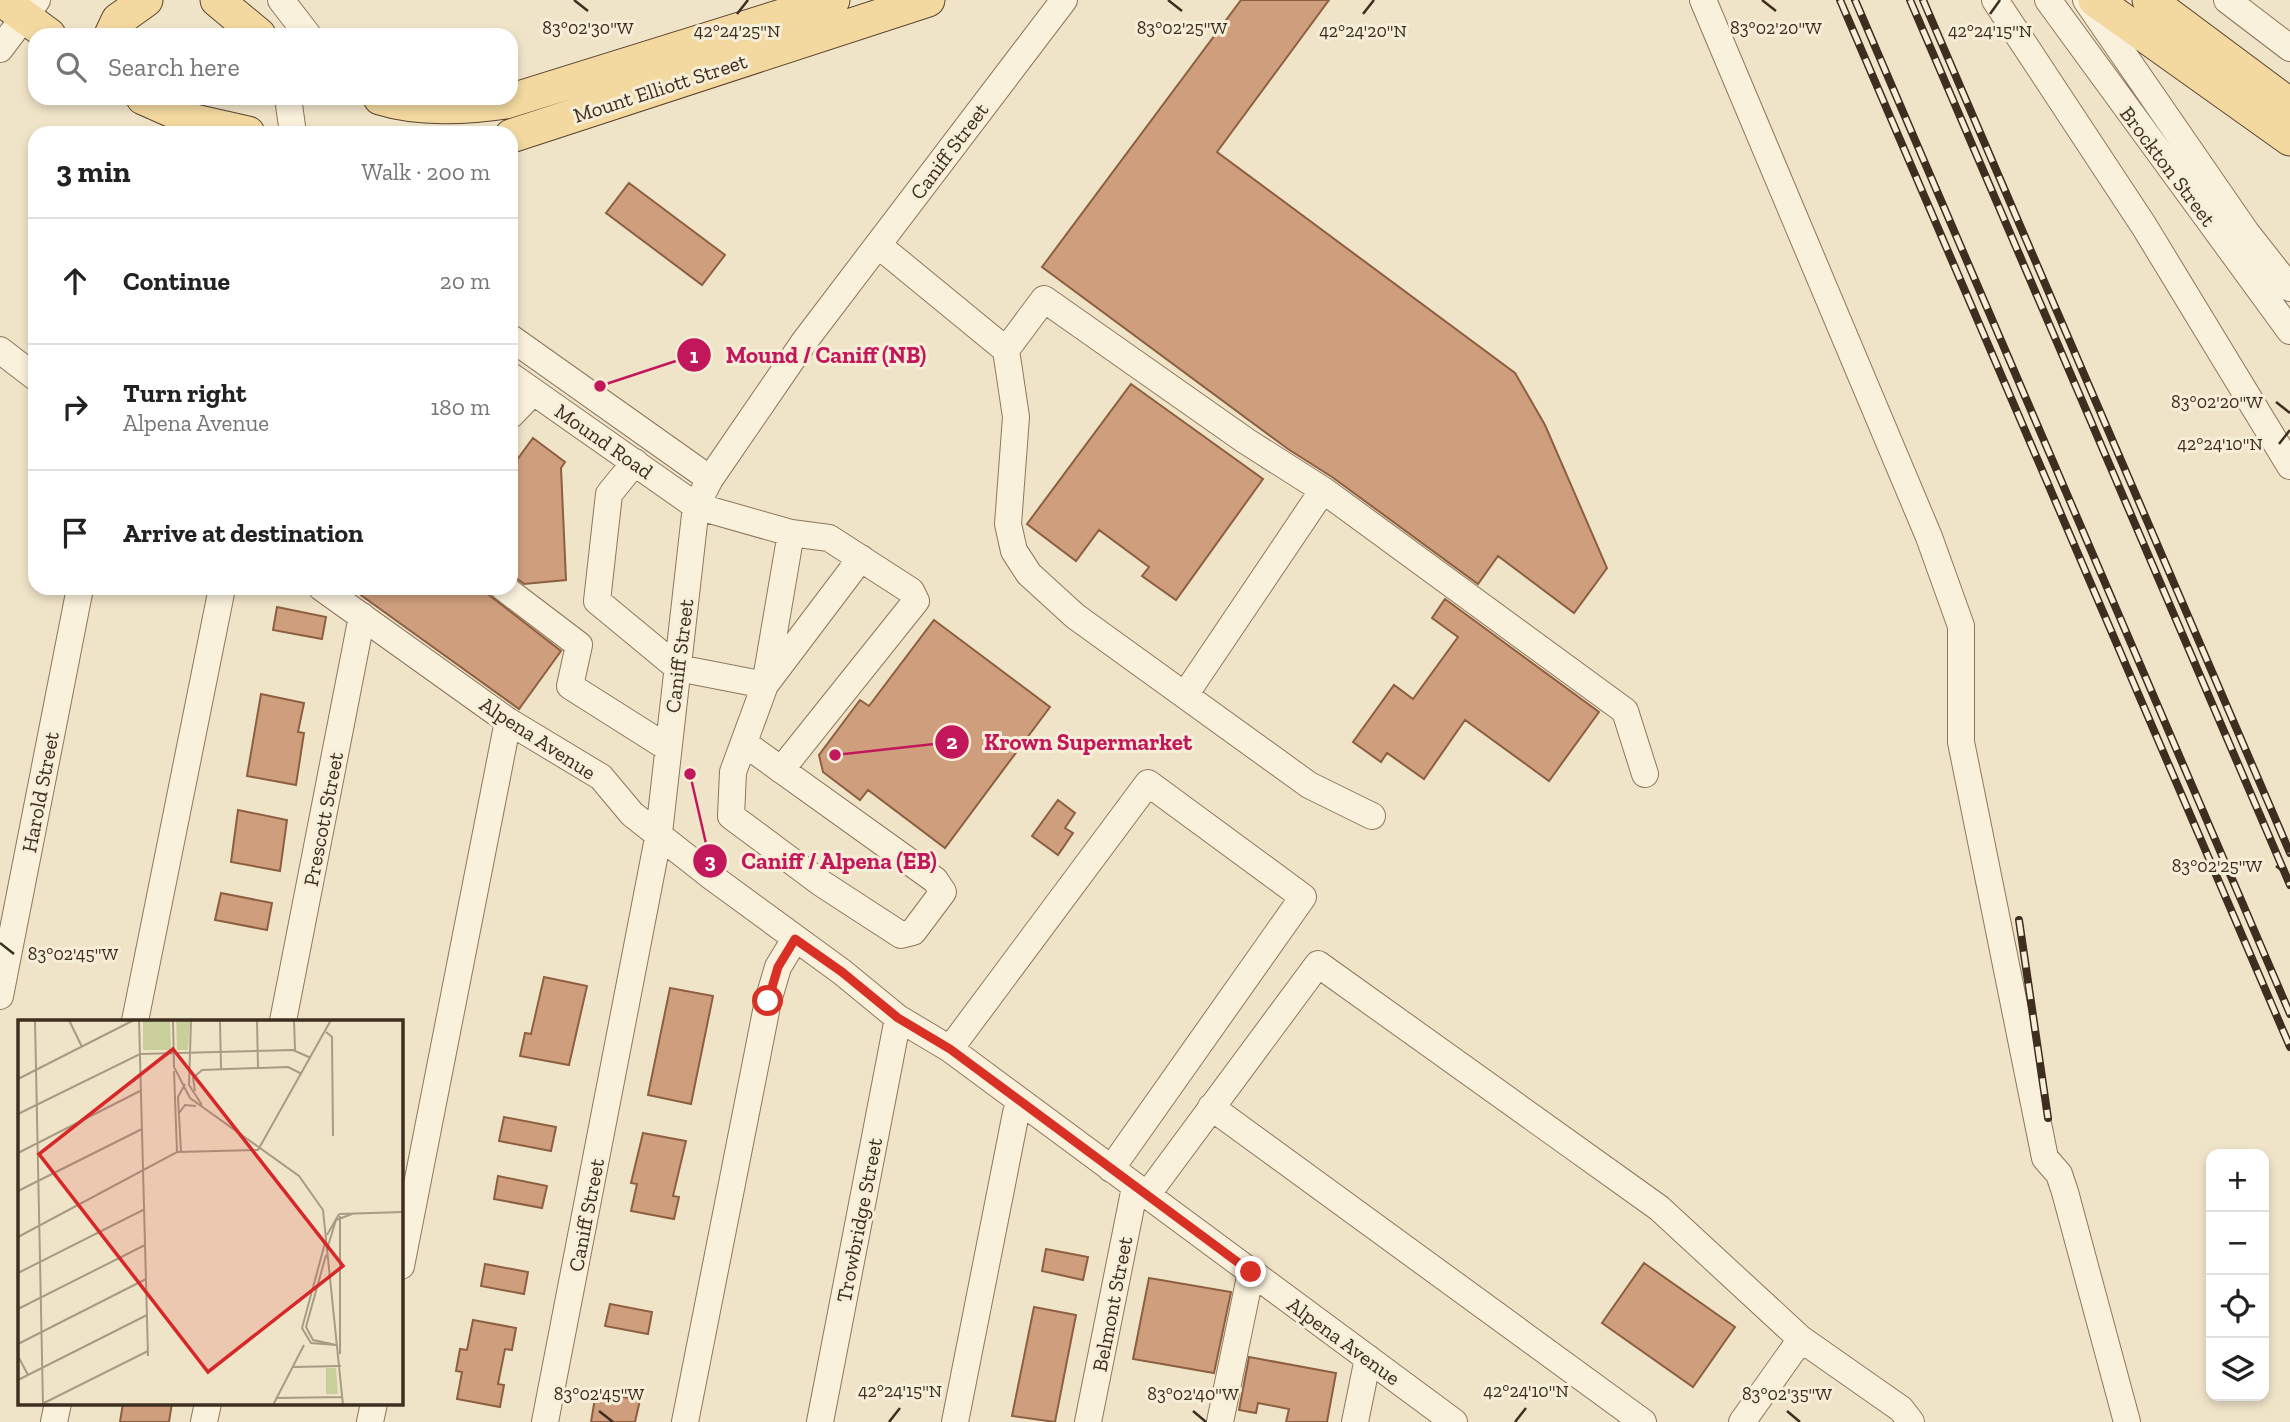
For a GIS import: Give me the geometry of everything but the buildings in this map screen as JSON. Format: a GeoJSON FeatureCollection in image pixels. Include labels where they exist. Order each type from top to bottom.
{"type":"FeatureCollection","features":[{"type":"Feature","properties":{"kind":"main road"},"geometry":{"type":"LineString","coordinates":[[114,28],[118,20],[146,0]]}},
{"type":"Feature","properties":{"kind":"main road"},"geometry":{"type":"LineString","coordinates":[[217,0],[249,28]]}},
{"type":"Feature","properties":{"kind":"main road","name":"Mount Elliott Street"},"geometry":{"type":"LineString","coordinates":[[518,98],[833,0]]}},
{"type":"Feature","properties":{"kind":"main road","name":"Mount Elliott Street"},"geometry":{"type":"LineString","coordinates":[[518,134],[928,0]]}},
{"type":"Feature","properties":{"kind":"main road"},"geometry":{"type":"LineString","coordinates":[[2095,0],[2219,71],[2290,104]]}},
{"type":"Feature","properties":{"kind":"main road"},"geometry":{"type":"LineString","coordinates":[[2149,0],[2290,139]]}},
{"type":"Feature","properties":{"kind":"main road"},"geometry":{"type":"LineString","coordinates":[[158,105],[195,121],[217,126]]}},
{"type":"Feature","properties":{"kind":"main road","name":"Mount Elliott Street"},"geometry":{"type":"LineString","coordinates":[[457,105],[487,105]]}},
{"type":"Feature","properties":{"kind":"street"},"geometry":{"type":"LineString","coordinates":[[281,0],[303,28]]}},
{"type":"Feature","properties":{"kind":"street","name":"Caniff Street"},"geometry":{"type":"LineString","coordinates":[[545,1422],[659,833],[696,506],[710,479],[804,342],[1064,0]]}},
{"type":"Feature","properties":{"kind":"street"},"geometry":{"type":"LineString","coordinates":[[1703,0],[1929,537],[1961,626],[1961,742],[2045,1158],[2059,1174],[2065,1192],[2127,1422]]}},
{"type":"Feature","properties":{"kind":"street"},"geometry":{"type":"LineString","coordinates":[[1995,0],[2144,226],[2290,466]]}},
{"type":"Feature","properties":{"kind":"street","name":"Brockton Street"},"geometry":{"type":"LineString","coordinates":[[2048,0],[2290,331]]}},
{"type":"Feature","properties":{"kind":"street","name":"Brockton Street"},"geometry":{"type":"LineString","coordinates":[[2086,0],[2246,232],[2290,288]]}},
{"type":"Feature","properties":{"kind":"street"},"geometry":{"type":"LineString","coordinates":[[2227,0],[2290,48]]}},
{"type":"Feature","properties":{"kind":"street"},"geometry":{"type":"LineString","coordinates":[[0,49],[28,13]]}},
{"type":"Feature","properties":{"kind":"street"},"geometry":{"type":"LineString","coordinates":[[142,105],[170,126]]}},
{"type":"Feature","properties":{"kind":"street"},"geometry":{"type":"LineString","coordinates":[[289,105],[292,126]]}},
{"type":"Feature","properties":{"kind":"street"},"geometry":{"type":"LineString","coordinates":[[878,245],[1006,350],[1016,417],[1008,495],[1008,524],[1014,551],[1030,574],[1075,616],[1308,785],[1372,816]]}},
{"type":"Feature","properties":{"kind":"street"},"geometry":{"type":"LineString","coordinates":[[1006,350],[1044,299],[1246,441],[1323,490],[1625,711],[1645,774]]}},
{"type":"Feature","properties":{"kind":"street","name":"Mound Road"},"geometry":{"type":"LineString","coordinates":[[518,343],[710,479]]}},
{"type":"Feature","properties":{"kind":"street"},"geometry":{"type":"LineString","coordinates":[[0,350],[28,372]]}},
{"type":"Feature","properties":{"kind":"street","name":"Mound Road"},"geometry":{"type":"LineString","coordinates":[[518,381],[696,506],[791,533],[829,538],[911,591],[916,601],[781,770]]}},
{"type":"Feature","properties":{"kind":"street"},"geometry":{"type":"LineString","coordinates":[[518,408],[533,392]]}},
{"type":"Feature","properties":{"kind":"street"},"geometry":{"type":"LineString","coordinates":[[635,462],[609,494],[597,601],[678,668],[765,685]]}},
{"type":"Feature","properties":{"kind":"street"},"geometry":{"type":"LineString","coordinates":[[1185,695],[1323,490]]}},
{"type":"Feature","properties":{"kind":"street"},"geometry":{"type":"LineString","coordinates":[[744,743],[935,880],[943,892],[913,932],[901,935],[821,883],[731,816],[733,772],[765,685],[791,533]]}},
{"type":"Feature","properties":{"kind":"street"},"geometry":{"type":"LineString","coordinates":[[765,685],[861,558]]}},
{"type":"Feature","properties":{"kind":"street","name":"Harold Street"},"geometry":{"type":"LineString","coordinates":[[0,996],[79,595]]}},
{"type":"Feature","properties":{"kind":"street"},"geometry":{"type":"LineString","coordinates":[[135,1020],[221,595]]}},
{"type":"Feature","properties":{"kind":"street","name":"Alpena Avenue"},"geometry":{"type":"LineString","coordinates":[[332,595],[508,721],[601,777],[632,814],[842,972],[898,1018],[950,1049],[1454,1422]]}},
{"type":"Feature","properties":{"kind":"street"},"geometry":{"type":"LineString","coordinates":[[513,595],[579,645],[570,686],[668,748]]}},
{"type":"Feature","properties":{"kind":"street","name":"Prescott Street"},"geometry":{"type":"LineString","coordinates":[[283,1020],[362,616]]}},
{"type":"Feature","properties":{"kind":"street"},"geometry":{"type":"LineString","coordinates":[[402,1261],[508,721]]}},
{"type":"Feature","properties":{"kind":"street"},"geometry":{"type":"LineString","coordinates":[[950,1049],[1148,783],[1262,865],[1303,897],[1111,1169]]}},
{"type":"Feature","properties":{"kind":"street"},"geometry":{"type":"LineString","coordinates":[[685,1422],[768,1001],[778,967],[795,939]]}},
{"type":"Feature","properties":{"kind":"street"},"geometry":{"type":"LineString","coordinates":[[1141,1191],[1211,1107],[1318,964],[1659,1208],[1801,1339],[1901,1409],[1911,1422]]}},
{"type":"Feature","properties":{"kind":"street","name":"Trowbridge Street"},"geometry":{"type":"LineString","coordinates":[[820,1422],[898,1018]]}},
{"type":"Feature","properties":{"kind":"street"},"geometry":{"type":"LineString","coordinates":[[955,1422],[1016,1113],[1022,1103]]}},
{"type":"Feature","properties":{"kind":"street"},"geometry":{"type":"LineString","coordinates":[[1211,1107],[1643,1422]]}},
{"type":"Feature","properties":{"kind":"street","name":"Belmont Street"},"geometry":{"type":"LineString","coordinates":[[1088,1422],[1141,1191]]}},
{"type":"Feature","properties":{"kind":"street"},"geometry":{"type":"LineString","coordinates":[[1220,1422],[1251,1272]]}},
{"type":"Feature","properties":{"kind":"street"},"geometry":{"type":"LineString","coordinates":[[1742,1422],[1801,1339]]}},
{"type":"Feature","properties":{"kind":"street"},"geometry":{"type":"LineString","coordinates":[[1355,1422],[1368,1358]]}},
{"type":"Feature","properties":{"kind":"street"},"geometry":{"type":"LineString","coordinates":[[54,1422],[58,1404]]}},
{"type":"Feature","properties":{"kind":"street"},"geometry":{"type":"LineString","coordinates":[[204,1422],[208,1404]]}},
{"type":"Feature","properties":{"kind":"street"},"geometry":{"type":"LineString","coordinates":[[370,1422],[374,1404]]}},
{"type":"Feature","properties":{"kind":"railway"},"geometry":{"type":"LineString","coordinates":[[1840,0],[2290,1047]]}},
{"type":"Feature","properties":{"kind":"railway"},"geometry":{"type":"LineString","coordinates":[[1855,0],[2290,1014]]}},
{"type":"Feature","properties":{"kind":"railway"},"geometry":{"type":"LineString","coordinates":[[1910,0],[2290,885]]}},
{"type":"Feature","properties":{"kind":"railway"},"geometry":{"type":"LineString","coordinates":[[1923,0],[2290,853]]}},
{"type":"Feature","properties":{"kind":"railway"},"geometry":{"type":"LineString","coordinates":[[2019,920],[2048,1118]]}},
{"type":"Feature","properties":{"kind":"place","name":"Mound / Caniff (NB)"},"geometry":{"type":"Point","coordinates":[600,386]}},
{"type":"Feature","properties":{"kind":"place","name":"Krown Supermarket"},"geometry":{"type":"Point","coordinates":[835,755]}},
{"type":"Feature","properties":{"kind":"place","name":"Caniff / Alpena (EB)"},"geometry":{"type":"Point","coordinates":[690,774]}},
{"type":"Feature","properties":{"kind":"route"},"geometry":{"type":"LineString","coordinates":[[768,1001],[778,967],[795,939],[842,972],[898,1018],[950,1049],[1251,1272]]}}]}
